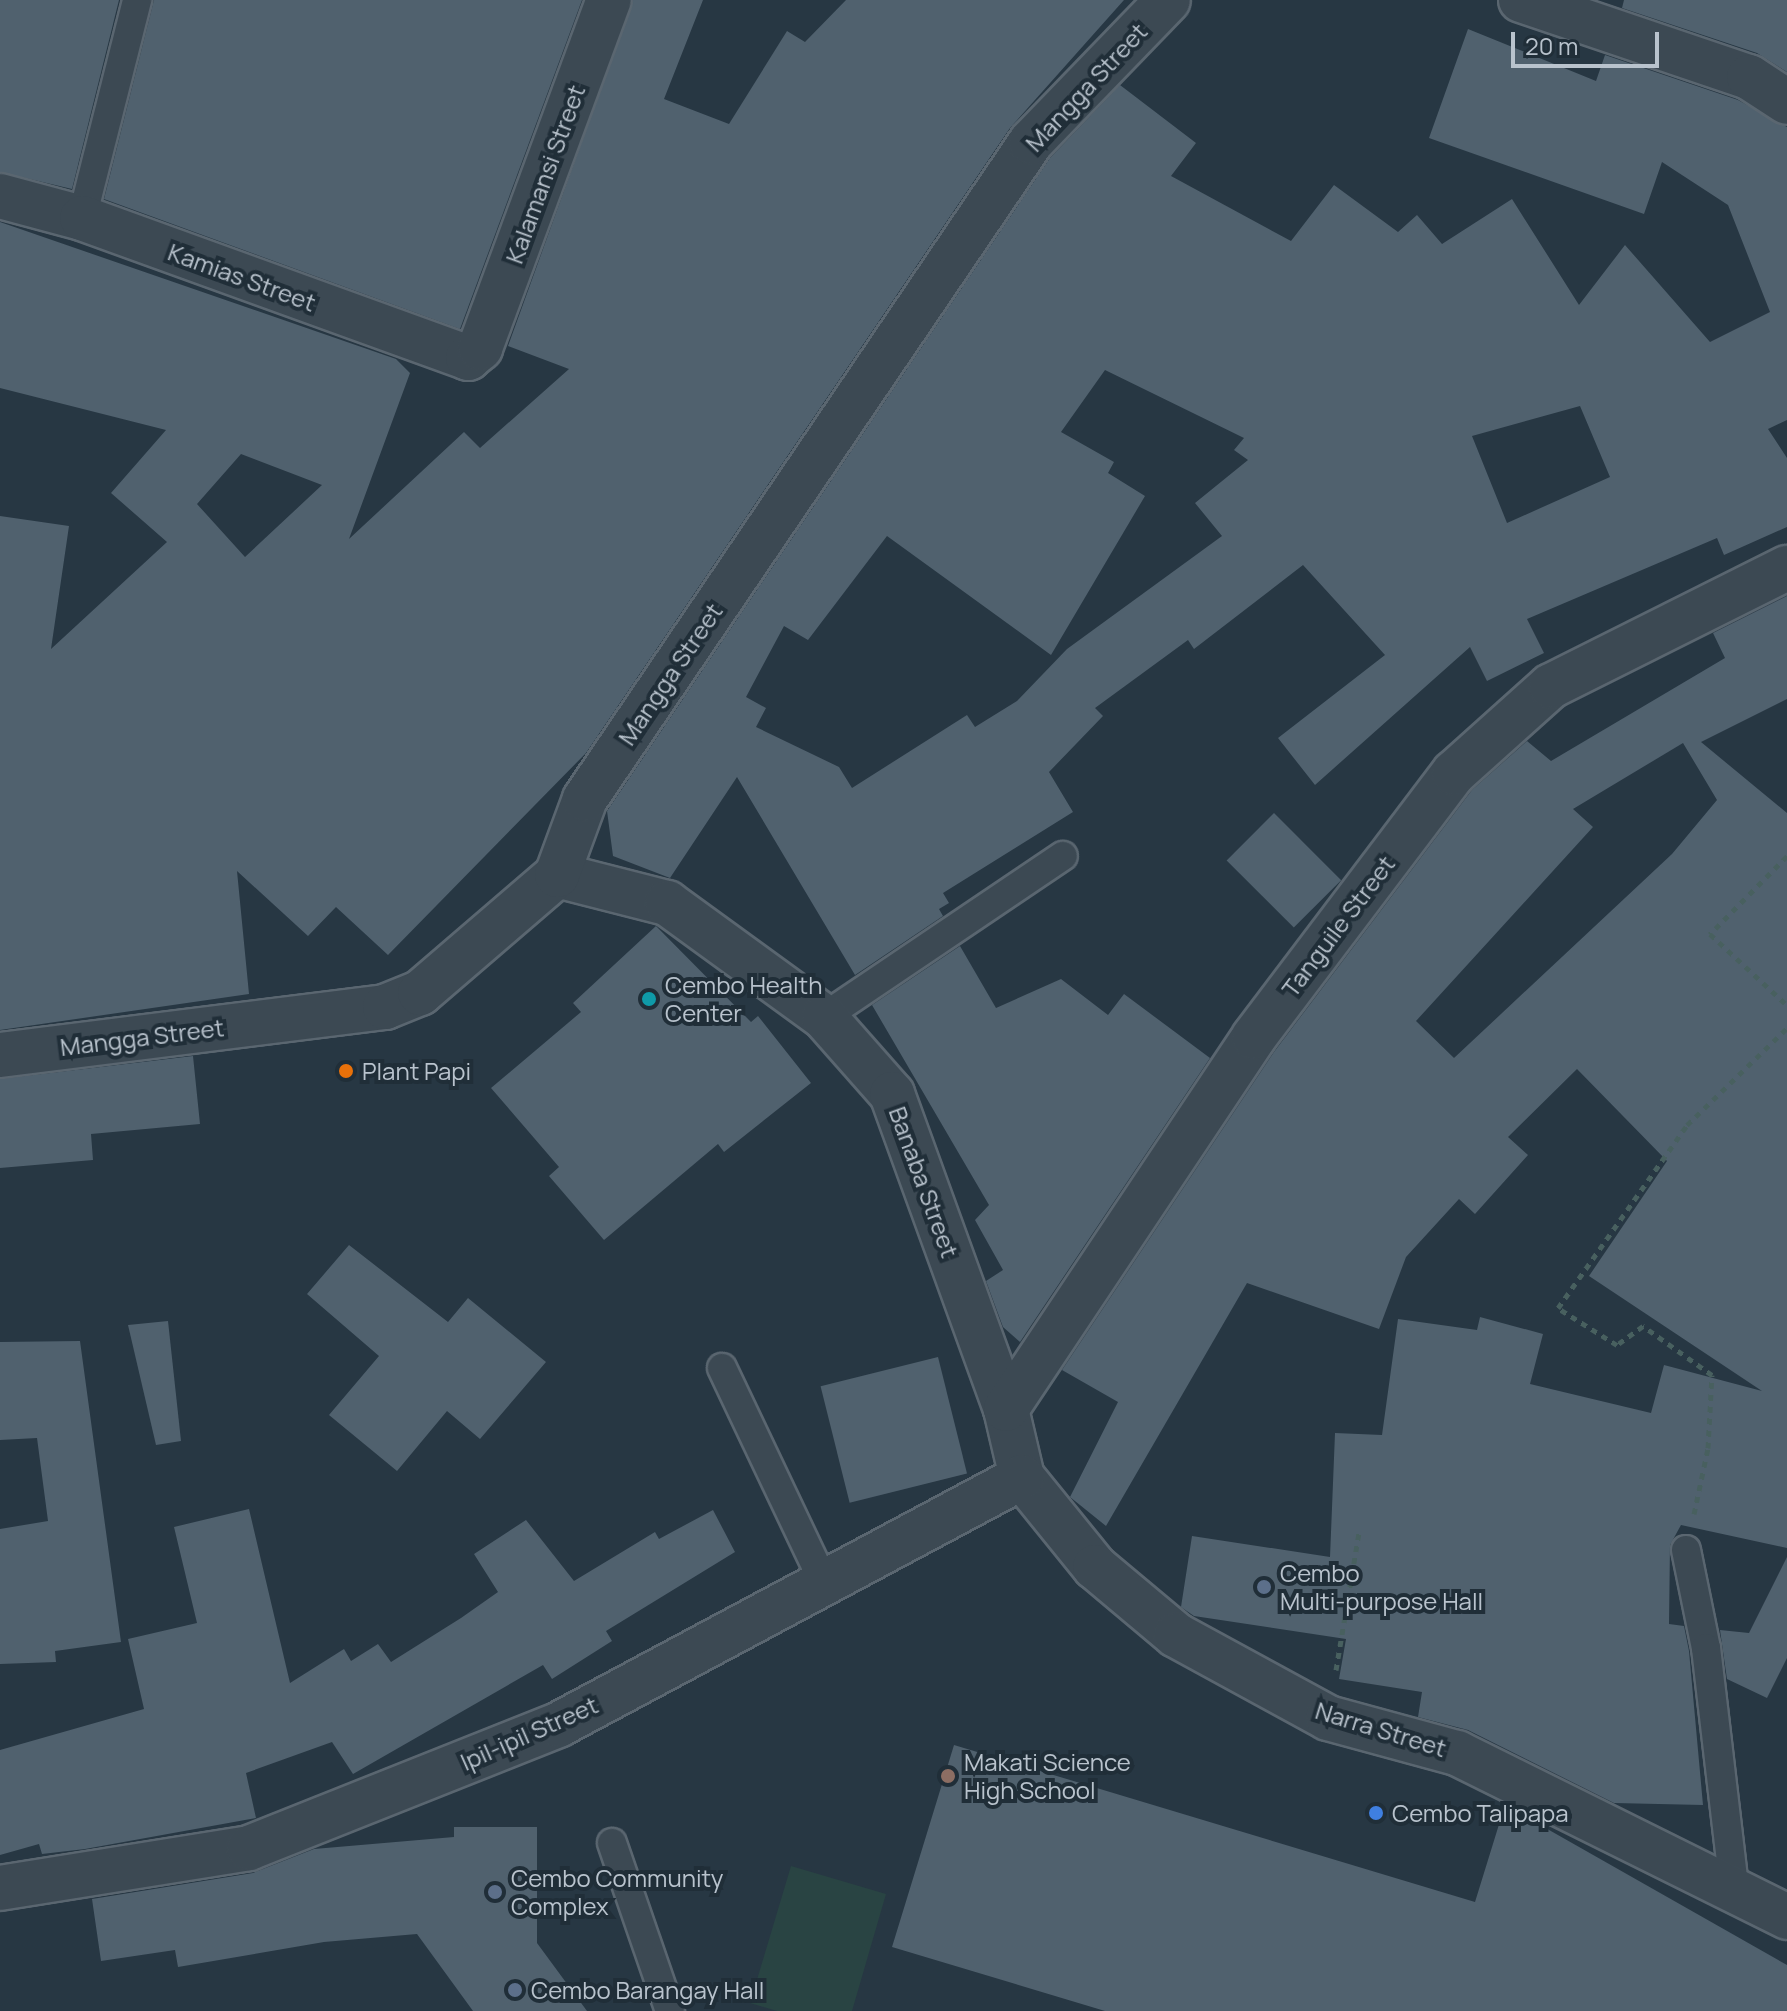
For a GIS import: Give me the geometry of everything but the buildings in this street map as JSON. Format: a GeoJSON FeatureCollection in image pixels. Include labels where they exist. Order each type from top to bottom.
{"type":"FeatureCollection","features":[{"type":"Feature","properties":{"kind":"street","name":"Kalamansi Street"},"geometry":{"type":"LineString","coordinates":[[480,348],[609,0]]}},
{"type":"Feature","properties":{"kind":"street","name":"Mangga Street"},"geometry":{"type":"LineString","coordinates":[[0,1055],[385,1007],[420,993],[557,875],[585,799],[1031,142],[1168,0]]}},
{"type":"Feature","properties":{"kind":"street"},"geometry":{"type":"LineString","coordinates":[[1521,0],[1749,77],[1787,102]]}},
{"type":"Feature","properties":{"kind":"street","name":"Kamias Street"},"geometry":{"type":"LineString","coordinates":[[0,196],[82,218],[459,357],[480,348]]}},
{"type":"Feature","properties":{"kind":"street","name":"Tanguile Street"},"geometry":{"type":"LineString","coordinates":[[1006,1409],[1254,1037],[1454,773],[1551,686],[1787,568]]}},
{"type":"Feature","properties":{"kind":"street","name":"Banaba Street"},"geometry":{"type":"LineString","coordinates":[[557,875],[667,903],[824,1017],[892,1094],[1006,1409],[1022,1477]]}},
{"type":"Feature","properties":{"kind":"street","name":"Ipil-ipil Street"},"geometry":{"type":"LineString","coordinates":[[0,1888],[249,1848],[558,1725],[1022,1477]]}},
{"type":"Feature","properties":{"kind":"street","name":"Narra Street"},"geometry":{"type":"LineString","coordinates":[[1022,1477],[1095,1567],[1176,1635],[1328,1718],[1457,1753],[1734,1887],[1787,1917]]}},
{"type":"Feature","properties":{"kind":"lane"},"geometry":{"type":"LineString","coordinates":[[82,218],[137,0]]}},
{"type":"Feature","properties":{"kind":"lane"},"geometry":{"type":"LineString","coordinates":[[824,1017],[1063,856]]}},
{"type":"Feature","properties":{"kind":"lane"},"geometry":{"type":"LineString","coordinates":[[722,1368],[823,1581]]}},
{"type":"Feature","properties":{"kind":"lane"},"geometry":{"type":"LineString","coordinates":[[1686,1550],[1706,1648],[1734,1887]]}},
{"type":"Feature","properties":{"kind":"lane"},"geometry":{"type":"LineString","coordinates":[[612,1843],[670,2011]]}},
{"type":"Feature","properties":{"kind":"path"},"geometry":{"type":"LineString","coordinates":[[1787,856],[1710,934],[1787,1005]]}},
{"type":"Feature","properties":{"kind":"path"},"geometry":{"type":"LineString","coordinates":[[1686,1550],[1708,1448],[1712,1375],[1643,1326],[1617,1345],[1558,1308],[1687,1125],[1787,1028]]}},
{"type":"Feature","properties":{"kind":"path"},"geometry":{"type":"LineString","coordinates":[[1328,1718],[1359,1532]]}},
{"type":"Feature","properties":{"kind":"green space"},"geometry":{"type":"Polygon","coordinates":[[[791,1866],[886,1894],[852,2011],[777,2011],[750,2003],[791,1866]]]}},
{"type":"Feature","properties":{"kind":"place","name":"Cembo Health Center"},"geometry":{"type":"Point","coordinates":[649,999]}},
{"type":"Feature","properties":{"kind":"place","name":"Plant Papi"},"geometry":{"type":"Point","coordinates":[346,1071]}},
{"type":"Feature","properties":{"kind":"place","name":"Cembo Multi-purpose Hall"},"geometry":{"type":"Point","coordinates":[1264,1587]}},
{"type":"Feature","properties":{"kind":"place","name":"Makati Science High School"},"geometry":{"type":"Point","coordinates":[948,1776]}},
{"type":"Feature","properties":{"kind":"place","name":"Cembo Talipapa"},"geometry":{"type":"Point","coordinates":[1376,1813]}},
{"type":"Feature","properties":{"kind":"place","name":"Cembo Community Complex"},"geometry":{"type":"Point","coordinates":[495,1892]}},
{"type":"Feature","properties":{"kind":"place","name":"Cembo Barangay Hall"},"geometry":{"type":"Point","coordinates":[515,1990]}}]}
